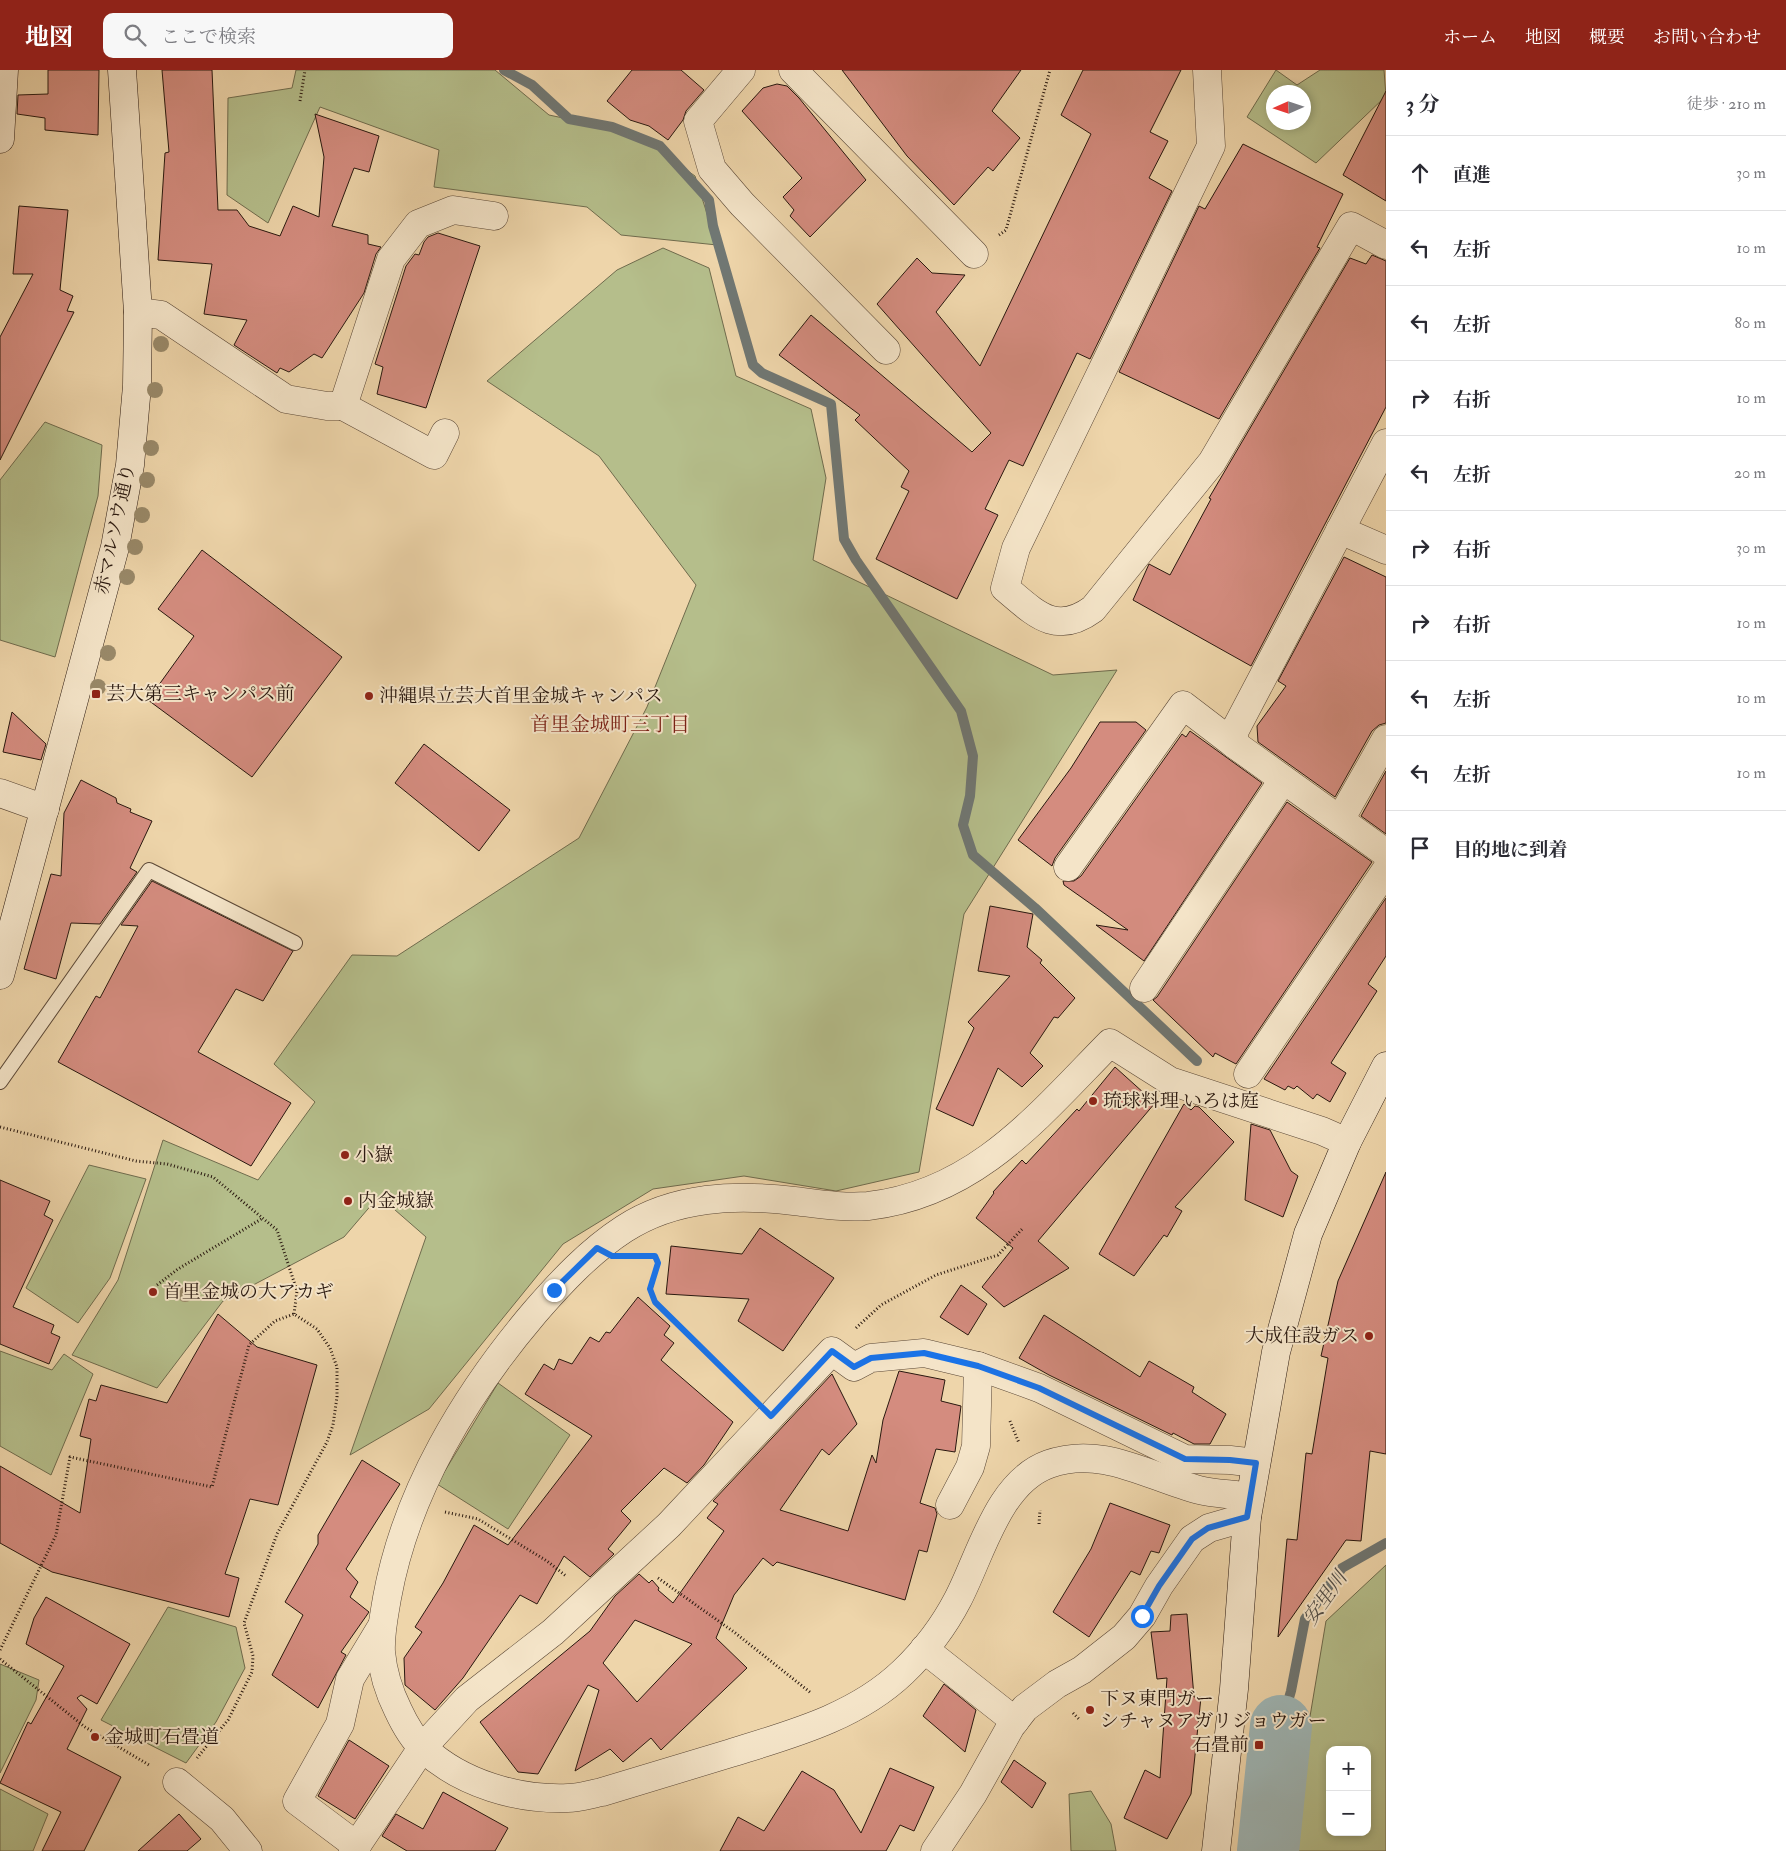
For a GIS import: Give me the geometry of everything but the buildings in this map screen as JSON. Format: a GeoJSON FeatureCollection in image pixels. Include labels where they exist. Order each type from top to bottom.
{"type":"FeatureCollection","features":[{"type":"Feature","properties":{"kind":"street"},"geometry":{"type":"LineString","coordinates":[[0,139],[4,70]]}},
{"type":"Feature","properties":{"kind":"street","name":"赤マルソウ通り"},"geometry":{"type":"LineString","coordinates":[[0,975],[115,547],[130,465],[134,425],[138,312],[122,70]]}},
{"type":"Feature","properties":{"kind":"street"},"geometry":{"type":"LineString","coordinates":[[741,70],[698,121],[712,169],[742,204],[886,350]]}},
{"type":"Feature","properties":{"kind":"street"},"geometry":{"type":"LineString","coordinates":[[793,70],[974,254]]}},
{"type":"Feature","properties":{"kind":"street"},"geometry":{"type":"LineString","coordinates":[[1207,70],[1211,146],[1016,548],[1005,588],[1040,617],[1054,621],[1070,621],[1082,617],[1093,609],[1212,462],[1351,226],[1386,245]]}},
{"type":"Feature","properties":{"kind":"street"},"geometry":{"type":"LineString","coordinates":[[343,406],[391,259],[418,224],[453,210],[494,216]]}},
{"type":"Feature","properties":{"kind":"street"},"geometry":{"type":"LineString","coordinates":[[138,312],[161,315],[286,400],[327,406],[343,406],[434,455],[445,434]]}},
{"type":"Feature","properties":{"kind":"street"},"geometry":{"type":"LineString","coordinates":[[1234,744],[1234,732],[1386,443]]}},
{"type":"Feature","properties":{"kind":"street"},"geometry":{"type":"LineString","coordinates":[[1340,530],[1386,550]]}},
{"type":"Feature","properties":{"kind":"street"},"geometry":{"type":"LineString","coordinates":[[1068,867],[1183,704],[1283,780],[1386,853]]}},
{"type":"Feature","properties":{"kind":"street"},"geometry":{"type":"LineString","coordinates":[[1340,820],[1386,740]]}},
{"type":"Feature","properties":{"kind":"street"},"geometry":{"type":"LineString","coordinates":[[1144,988],[1283,780]]}},
{"type":"Feature","properties":{"kind":"street"},"geometry":{"type":"LineString","coordinates":[[0,793],[44,809]]}},
{"type":"Feature","properties":{"kind":"street"},"geometry":{"type":"LineString","coordinates":[[1248,1074],[1386,870]]}},
{"type":"Feature","properties":{"kind":"street"},"geometry":{"type":"LineString","coordinates":[[1249,1507],[1112,1460],[1091,1457],[1069,1458],[1049,1464],[1031,1472],[1016,1486],[1003,1504],[958,1600],[924,1649],[883,1689],[838,1715],[800,1732],[602,1792],[571,1798],[538,1798],[511,1793],[479,1783],[450,1768],[422,1748],[403,1720],[386,1687],[381,1651],[382,1626],[393,1568],[403,1536],[431,1469],[454,1426],[492,1368],[554,1290],[597,1248],[625,1228],[659,1211],[697,1201],[731,1197],[764,1198],[828,1206],[868,1206],[904,1200],[938,1188],[969,1172],[1023,1131],[1110,1043],[1170,1081],[1322,1131],[1347,1142]]}},
{"type":"Feature","properties":{"kind":"street"},"geometry":{"type":"LineString","coordinates":[[1216,1851],[1234,1689],[1249,1507],[1276,1352],[1308,1234],[1347,1142],[1386,1066]]}},
{"type":"Feature","properties":{"kind":"street"},"geometry":{"type":"LineString","coordinates":[[382,1626],[350,1679],[340,1724],[297,1801],[355,1849],[422,1748],[467,1699],[553,1632],[669,1525],[832,1351],[854,1367],[871,1358],[924,1353],[978,1366],[1039,1388],[1185,1459],[1230,1460],[1256,1463]]}},
{"type":"Feature","properties":{"kind":"street"},"geometry":{"type":"LineString","coordinates":[[950,1505],[970,1467],[976,1446],[978,1366]]}},
{"type":"Feature","properties":{"kind":"street"},"geometry":{"type":"LineString","coordinates":[[935,1851],[973,1794],[1015,1721],[1025,1708],[1057,1684],[1082,1670],[1124,1637],[1142,1616],[1159,1586],[1192,1539],[1208,1528],[1249,1507]]}},
{"type":"Feature","properties":{"kind":"street"},"geometry":{"type":"LineString","coordinates":[[924,1649],[1015,1721]]}},
{"type":"Feature","properties":{"kind":"street"},"geometry":{"type":"LineString","coordinates":[[177,1782],[222,1819],[248,1851]]}},
{"type":"Feature","properties":{"kind":"lane"},"geometry":{"type":"LineString","coordinates":[[0,1082],[149,870],[295,943]]}},
{"type":"Feature","properties":{"kind":"path"},"geometry":{"type":"LineString","coordinates":[[300,101],[305,70]]}},
{"type":"Feature","properties":{"kind":"path"},"geometry":{"type":"LineString","coordinates":[[974,254],[1006,230],[1050,70]]}},
{"type":"Feature","properties":{"kind":"path"},"geometry":{"type":"LineString","coordinates":[[0,1127],[136,1161],[167,1164],[213,1177],[277,1230],[297,1291],[294,1314]]}},
{"type":"Feature","properties":{"kind":"path"},"geometry":{"type":"LineString","coordinates":[[157,1285],[178,1269],[263,1218]]}},
{"type":"Feature","properties":{"kind":"path"},"geometry":{"type":"LineString","coordinates":[[832,1351],[881,1305],[936,1275],[998,1255],[1022,1228]]}},
{"type":"Feature","properties":{"kind":"path"},"geometry":{"type":"LineString","coordinates":[[597,1248],[612,1256],[655,1256],[658,1263],[650,1289],[655,1302],[771,1416]]}},
{"type":"Feature","properties":{"kind":"path"},"geometry":{"type":"LineString","coordinates":[[0,1650],[56,1535],[70,1457],[212,1487],[249,1345],[275,1321],[294,1314]]}},
{"type":"Feature","properties":{"kind":"path"},"geometry":{"type":"LineString","coordinates":[[0,1659],[85,1727],[177,1782],[228,1720],[252,1672],[253,1656],[244,1623],[276,1534],[327,1442],[333,1425],[337,1397],[337,1367],[330,1348],[317,1329],[294,1314]]}},
{"type":"Feature","properties":{"kind":"path"},"geometry":{"type":"LineString","coordinates":[[415,1506],[478,1519],[547,1561],[591,1597]]}},
{"type":"Feature","properties":{"kind":"path"},"geometry":{"type":"LineString","coordinates":[[632,1560],[734,1632],[838,1715]]}},
{"type":"Feature","properties":{"kind":"green space"},"geometry":{"type":"Polygon","coordinates":[[[296,70],[495,70],[549,115],[634,133],[695,176],[717,245],[621,235],[587,207],[434,187],[439,150],[320,107],[268,223],[227,195],[228,98],[292,88],[296,70]]]}},
{"type":"Feature","properties":{"kind":"green space"},"geometry":{"type":"Polygon","coordinates":[[[1276,70],[1297,85],[1267,85],[1276,70]]]}},
{"type":"Feature","properties":{"kind":"green space"},"geometry":{"type":"Polygon","coordinates":[[[1320,70],[1384,70],[1386,96],[1316,163],[1266,130],[1311,130],[1311,85],[1297,85],[1320,70]]]}},
{"type":"Feature","properties":{"kind":"green space"},"geometry":{"type":"Polygon","coordinates":[[[1266,86],[1266,130],[1247,117],[1266,86]]]}},
{"type":"Feature","properties":{"kind":"green space"},"geometry":{"type":"Polygon","coordinates":[[[663,248],[709,268],[736,376],[811,409],[826,478],[813,560],[1053,675],[1117,670],[964,914],[919,1172],[836,1191],[744,1176],[653,1189],[563,1244],[429,1409],[350,1455],[426,1237],[379,1196],[344,1237],[223,1301],[157,1388],[72,1355],[118,1280],[163,1140],[258,1180],[315,1102],[274,1064],[352,955],[397,956],[579,838],[647,707],[696,585],[599,456],[487,381],[617,270],[663,248]]]}},
{"type":"Feature","properties":{"kind":"green space"},"geometry":{"type":"Polygon","coordinates":[[[45,422],[102,445],[98,496],[55,657],[0,640],[0,480],[45,422]]]}},
{"type":"Feature","properties":{"kind":"green space"},"geometry":{"type":"Polygon","coordinates":[[[89,1165],[146,1179],[110,1278],[78,1323],[26,1288],[89,1165]]]}},
{"type":"Feature","properties":{"kind":"green space"},"geometry":{"type":"Polygon","coordinates":[[[0,1351],[52,1370],[64,1354],[93,1374],[51,1475],[0,1446],[0,1351]]]}},
{"type":"Feature","properties":{"kind":"green space"},"geometry":{"type":"Polygon","coordinates":[[[498,1383],[570,1435],[508,1529],[437,1484],[498,1383]]]}},
{"type":"Feature","properties":{"kind":"green space"},"geometry":{"type":"Polygon","coordinates":[[[1386,1565],[1386,1851],[1291,1851],[1295,1806],[1326,1621],[1386,1565]]]}},
{"type":"Feature","properties":{"kind":"green space"},"geometry":{"type":"Polygon","coordinates":[[[168,1607],[236,1627],[245,1668],[216,1722],[186,1763],[101,1720],[168,1607]]]}},
{"type":"Feature","properties":{"kind":"green space"},"geometry":{"type":"Polygon","coordinates":[[[0,1664],[39,1680],[36,1700],[0,1773],[0,1664]]]}},
{"type":"Feature","properties":{"kind":"green space"},"geometry":{"type":"Polygon","coordinates":[[[0,1789],[48,1814],[33,1851],[0,1851],[0,1789]]]}},
{"type":"Feature","properties":{"kind":"green space"},"geometry":{"type":"Polygon","coordinates":[[[1091,1791],[1111,1824],[1116,1851],[1071,1851],[1069,1794],[1091,1791]]]}},
{"type":"Feature","properties":{"kind":"waterway"},"geometry":{"type":"LineString","coordinates":[[504,70],[532,85],[569,119],[612,127],[660,146],[709,200],[713,226],[753,365],[762,373],[831,404],[844,539],[856,560],[961,711],[973,756],[970,796],[963,825],[973,855],[1035,908],[1197,1061]]}},
{"type":"Feature","properties":{"kind":"waterway","name":"安里川"},"geometry":{"type":"LineString","coordinates":[[1281,1726],[1291,1691],[1305,1619],[1342,1568],[1386,1543]]}},
{"type":"Feature","properties":{"kind":"waterway","name":"安里川"},"geometry":{"type":"LineString","coordinates":[[1268,1851],[1281,1726]]}},
{"type":"Feature","properties":{"kind":"place","name":"芸大第三キャンパス前"},"geometry":{"type":"Point","coordinates":[96,694]}},
{"type":"Feature","properties":{"kind":"place","name":"沖縄県立芸大首里金城キャンパス"},"geometry":{"type":"Point","coordinates":[369,696]}},
{"type":"Feature","properties":{"kind":"place","name":"琉球料理 いろは庭"},"geometry":{"type":"Point","coordinates":[1093,1101]}},
{"type":"Feature","properties":{"kind":"place","name":"小嶽"},"geometry":{"type":"Point","coordinates":[345,1155]}},
{"type":"Feature","properties":{"kind":"place","name":"内金城嶽"},"geometry":{"type":"Point","coordinates":[348,1201]}},
{"type":"Feature","properties":{"kind":"place","name":"首里金城の大アカギ"},"geometry":{"type":"Point","coordinates":[153,1292]}},
{"type":"Feature","properties":{"kind":"place","name":"大成住設ガス"},"geometry":{"type":"Point","coordinates":[1369,1336]}},
{"type":"Feature","properties":{"kind":"place","name":"下ヌ東門ガー シチャヌアガリジョウガー"},"geometry":{"type":"Point","coordinates":[1090,1710]}},
{"type":"Feature","properties":{"kind":"place","name":"金城町石畳道"},"geometry":{"type":"Point","coordinates":[95,1737]}},
{"type":"Feature","properties":{"kind":"place","name":"石畳前"},"geometry":{"type":"Point","coordinates":[1259,1745]}},
{"type":"Feature","properties":{"kind":"district","name":"首里金城町三丁目"},"geometry":{"type":"Point","coordinates":[610,724]}},
{"type":"Feature","properties":{"kind":"route"},"geometry":{"type":"LineString","coordinates":[[554,1290],[597,1248],[612,1256],[655,1256],[658,1263],[650,1289],[655,1302],[771,1416],[832,1351],[854,1367],[871,1358],[924,1353],[978,1366],[1039,1388],[1185,1459],[1230,1460],[1256,1463],[1247,1517],[1208,1528],[1192,1539],[1159,1586],[1142,1616]]}}]}
